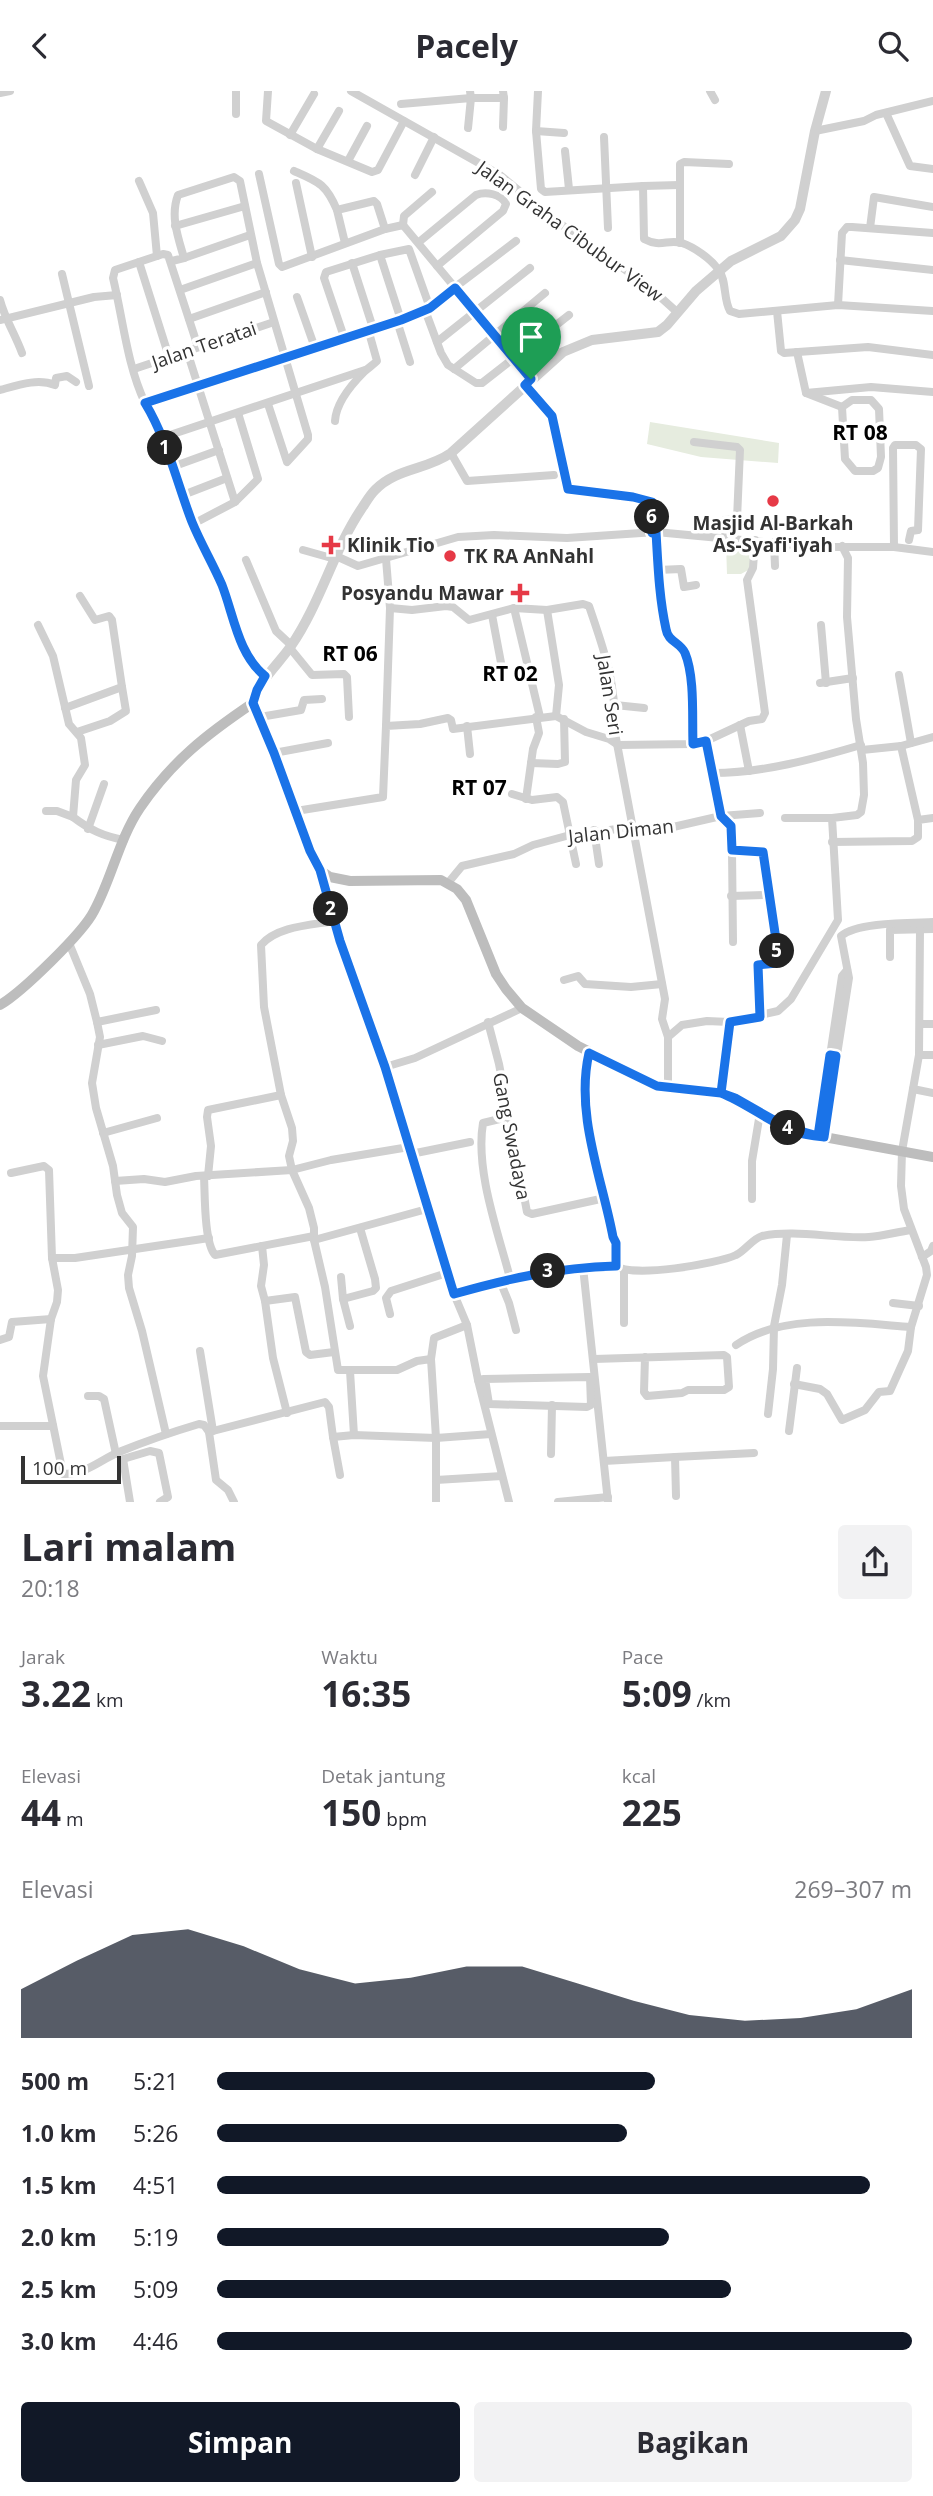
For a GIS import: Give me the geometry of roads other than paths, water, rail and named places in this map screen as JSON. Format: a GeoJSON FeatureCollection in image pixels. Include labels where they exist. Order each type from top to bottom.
{"type":"FeatureCollection","features":[{"type":"Feature","properties":{"kind":"main road"},"geometry":{"type":"LineString","coordinates":[[0,1005],[69,943],[94,913],[138,810],[181,758],[208,733],[253,703],[310,851],[320,870],[330,877],[350,881],[441,880],[457,889],[466,900],[496,974],[522,1008],[589,1053],[657,1086],[721,1093],[797,1132],[933,1157]]}},
{"type":"Feature","properties":{"kind":"street"},"geometry":{"type":"LineString","coordinates":[[0,93],[10,91]]}},
{"type":"Feature","properties":{"kind":"street"},"geometry":{"type":"LineString","coordinates":[[236,91],[236,114]]}},
{"type":"Feature","properties":{"kind":"street"},"geometry":{"type":"LineString","coordinates":[[268,91],[266,121],[317,149],[373,171],[378,170],[404,121]]}},
{"type":"Feature","properties":{"kind":"street","name":"Jalan Graha Cibubur View"},"geometry":{"type":"LineString","coordinates":[[351,91],[508,181],[555,220],[648,286],[677,312]]}},
{"type":"Feature","properties":{"kind":"street"},"geometry":{"type":"LineString","coordinates":[[538,91],[536,131],[541,189],[545,192],[679,184]]}},
{"type":"Feature","properties":{"kind":"street"},"geometry":{"type":"LineString","coordinates":[[710,91],[715,100]]}},
{"type":"Feature","properties":{"kind":"street"},"geometry":{"type":"LineString","coordinates":[[253,703],[265,676],[290,646],[312,612],[347,530],[374,490],[395,475],[433,464],[451,453],[563,352],[592,340],[658,332],[696,291],[720,270],[781,236],[795,220],[800,209],[815,131],[826,91]]}},
{"type":"Feature","properties":{"kind":"street"},"geometry":{"type":"LineString","coordinates":[[290,135],[314,94]]}},
{"type":"Feature","properties":{"kind":"street"},"geometry":{"type":"LineString","coordinates":[[468,128],[470,95]]}},
{"type":"Feature","properties":{"kind":"street"},"geometry":{"type":"LineString","coordinates":[[401,104],[470,95],[503,95],[503,127]]}},
{"type":"Feature","properties":{"kind":"street"},"geometry":{"type":"LineString","coordinates":[[815,131],[864,121],[933,101]]}},
{"type":"Feature","properties":{"kind":"street"},"geometry":{"type":"LineString","coordinates":[[317,149],[339,111]]}},
{"type":"Feature","properties":{"kind":"street"},"geometry":{"type":"LineString","coordinates":[[886,113],[910,166],[933,169]]}},
{"type":"Feature","properties":{"kind":"street"},"geometry":{"type":"LineString","coordinates":[[348,161],[367,126]]}},
{"type":"Feature","properties":{"kind":"street"},"geometry":{"type":"LineString","coordinates":[[536,131],[564,133]]}},
{"type":"Feature","properties":{"kind":"street"},"geometry":{"type":"LineString","coordinates":[[415,176],[434,137]]}},
{"type":"Feature","properties":{"kind":"street"},"geometry":{"type":"LineString","coordinates":[[604,137],[607,228]]}},
{"type":"Feature","properties":{"kind":"street"},"geometry":{"type":"LineString","coordinates":[[565,151],[569,189]]}},
{"type":"Feature","properties":{"kind":"street"},"geometry":{"type":"LineString","coordinates":[[680,243],[680,164],[729,165]]}},
{"type":"Feature","properties":{"kind":"street"},"geometry":{"type":"LineString","coordinates":[[294,171],[318,181],[328,190],[337,210],[345,243]]}},
{"type":"Feature","properties":{"kind":"street"},"geometry":{"type":"LineString","coordinates":[[259,174],[280,266],[288,267],[345,243],[403,225]]}},
{"type":"Feature","properties":{"kind":"street"},"geometry":{"type":"LineString","coordinates":[[184,257],[175,226],[175,202],[178,195],[233,177],[240,181],[257,263],[308,439],[287,462],[268,404]]}},
{"type":"Feature","properties":{"kind":"street"},"geometry":{"type":"LineString","coordinates":[[139,181],[153,213],[157,256]]}},
{"type":"Feature","properties":{"kind":"street"},"geometry":{"type":"LineString","coordinates":[[296,183],[312,257]]}},
{"type":"Feature","properties":{"kind":"street"},"geometry":{"type":"LineString","coordinates":[[643,186],[644,239],[655,245],[680,243],[699,252],[720,270],[730,311],[739,314],[838,305],[933,310]]}},
{"type":"Feature","properties":{"kind":"street"},"geometry":{"type":"LineString","coordinates":[[432,192],[404,216],[403,225],[515,359],[552,416],[568,489],[652,502],[660,599],[666,633],[669,639],[683,649],[686,656],[691,685],[693,744]]}},
{"type":"Feature","properties":{"kind":"street"},"geometry":{"type":"LineString","coordinates":[[419,242],[476,195],[494,194],[505,200],[506,207],[437,266]]}},
{"type":"Feature","properties":{"kind":"street"},"geometry":{"type":"LineString","coordinates":[[870,227],[874,197],[933,207]]}},
{"type":"Feature","properties":{"kind":"street"},"geometry":{"type":"LineString","coordinates":[[337,210],[374,201],[385,229]]}},
{"type":"Feature","properties":{"kind":"street"},"geometry":{"type":"LineString","coordinates":[[175,226],[245,206]]}},
{"type":"Feature","properties":{"kind":"street"},"geometry":{"type":"LineString","coordinates":[[838,305],[844,230],[870,227],[933,233]]}},
{"type":"Feature","properties":{"kind":"street"},"geometry":{"type":"LineString","coordinates":[[172,261],[250,235]]}},
{"type":"Feature","properties":{"kind":"street"},"geometry":{"type":"LineString","coordinates":[[145,403],[428,309],[516,241]]}},
{"type":"Feature","properties":{"kind":"street"},"geometry":{"type":"LineString","coordinates":[[344,337],[324,276],[326,272],[405,248],[410,250],[437,342],[448,365],[477,383],[482,383],[515,359],[569,315]]}},
{"type":"Feature","properties":{"kind":"street"},"geometry":{"type":"LineString","coordinates":[[198,347],[172,261],[166,254],[116,269],[113,274],[117,295],[134,369],[145,403],[193,524],[223,587],[240,639],[253,664],[265,676]]}},
{"type":"Feature","properties":{"kind":"street"},"geometry":{"type":"LineString","coordinates":[[380,255],[410,362]]}},
{"type":"Feature","properties":{"kind":"street"},"geometry":{"type":"LineString","coordinates":[[840,260],[933,270]]}},
{"type":"Feature","properties":{"kind":"street"},"geometry":{"type":"LineString","coordinates":[[139,262],[169,357]]}},
{"type":"Feature","properties":{"kind":"street"},"geometry":{"type":"LineString","coordinates":[[180,290],[257,263]]}},
{"type":"Feature","properties":{"kind":"street"},"geometry":{"type":"LineString","coordinates":[[161,438],[268,404],[376,364],[378,357],[352,263]]}},
{"type":"Feature","properties":{"kind":"street"},"geometry":{"type":"LineString","coordinates":[[437,342],[530,268]]}},
{"type":"Feature","properties":{"kind":"street"},"geometry":{"type":"LineString","coordinates":[[62,274],[89,386]]}},
{"type":"Feature","properties":{"kind":"street"},"geometry":{"type":"LineString","coordinates":[[189,319],[266,292]]}},
{"type":"Feature","properties":{"kind":"street"},"geometry":{"type":"LineString","coordinates":[[454,369],[545,293]]}},
{"type":"Feature","properties":{"kind":"street"},"geometry":{"type":"LineString","coordinates":[[3,319],[94,297],[117,295]]}},
{"type":"Feature","properties":{"kind":"street"},"geometry":{"type":"LineString","coordinates":[[298,297],[315,348]]}},
{"type":"Feature","properties":{"kind":"street"},"geometry":{"type":"LineString","coordinates":[[0,300],[3,319],[12,327],[22,353]]}},
{"type":"Feature","properties":{"kind":"street"},"geometry":{"type":"LineString","coordinates":[[777,311],[781,351],[868,347],[933,355]]}},
{"type":"Feature","properties":{"kind":"street","name":"Jalan Teratai"},"geometry":{"type":"LineString","coordinates":[[134,369],[274,322]]}},
{"type":"Feature","properties":{"kind":"street"},"geometry":{"type":"LineString","coordinates":[[187,351],[235,502]]}},
{"type":"Feature","properties":{"kind":"street"},"geometry":{"type":"LineString","coordinates":[[797,352],[806,393]]}},
{"type":"Feature","properties":{"kind":"street"},"geometry":{"type":"LineString","coordinates":[[335,421],[336,411],[365,370]]}},
{"type":"Feature","properties":{"kind":"street"},"geometry":{"type":"LineString","coordinates":[[0,390],[46,382],[55,386],[56,378],[67,376],[76,381]]}},
{"type":"Feature","properties":{"kind":"street"},"geometry":{"type":"LineString","coordinates":[[806,393],[871,387],[933,392]]}},
{"type":"Feature","properties":{"kind":"street"},"geometry":{"type":"LineString","coordinates":[[806,393],[842,407]]}},
{"type":"Feature","properties":{"kind":"street"},"geometry":{"type":"LineString","coordinates":[[852,400],[871,400],[877,405],[881,457],[878,468],[873,471],[855,471],[845,459],[842,407],[852,400]]}},
{"type":"Feature","properties":{"kind":"street"},"geometry":{"type":"LineString","coordinates":[[193,524],[235,502],[258,479],[239,413]]}},
{"type":"Feature","properties":{"kind":"street"},"geometry":{"type":"LineString","coordinates":[[694,442],[737,447],[740,450],[737,519],[724,520],[725,539]]}},
{"type":"Feature","properties":{"kind":"street"},"geometry":{"type":"LineString","coordinates":[[894,547],[893,448],[897,445],[916,445],[921,449],[918,530],[911,531],[909,540]]}},
{"type":"Feature","properties":{"kind":"street"},"geometry":{"type":"LineString","coordinates":[[172,467],[219,450]]}},
{"type":"Feature","properties":{"kind":"street"},"geometry":{"type":"LineString","coordinates":[[451,453],[467,481],[554,475]]}},
{"type":"Feature","properties":{"kind":"street"},"geometry":{"type":"LineString","coordinates":[[183,495],[228,478]]}},
{"type":"Feature","properties":{"kind":"street"},"geometry":{"type":"LineString","coordinates":[[303,550],[358,566],[458,537],[494,535],[568,538],[654,532],[816,547],[894,547],[933,552]]}},
{"type":"Feature","properties":{"kind":"street"},"geometry":{"type":"LineString","coordinates":[[386,726],[419,725],[448,718],[453,729],[538,717],[560,717],[618,745],[693,744],[762,719],[765,713],[747,580],[753,568],[755,540]]}},
{"type":"Feature","properties":{"kind":"street"},"geometry":{"type":"LineString","coordinates":[[774,542],[775,566]]}},
{"type":"Feature","properties":{"kind":"street"},"geometry":{"type":"LineString","coordinates":[[785,818],[849,818],[861,812],[864,795],[861,748],[846,598],[848,558],[842,546]]}},
{"type":"Feature","properties":{"kind":"street"},"geometry":{"type":"LineString","coordinates":[[246,559],[276,631],[312,675],[344,674],[347,677],[349,717]]}},
{"type":"Feature","properties":{"kind":"street"},"geometry":{"type":"LineString","coordinates":[[296,811],[383,797],[390,608],[386,559]]}},
{"type":"Feature","properties":{"kind":"street"},"geometry":{"type":"LineString","coordinates":[[658,570],[681,569],[684,587],[696,585]]}},
{"type":"Feature","properties":{"kind":"street"},"geometry":{"type":"LineString","coordinates":[[77,732],[110,721],[126,711],[112,620],[109,617],[95,620],[80,596]]}},
{"type":"Feature","properties":{"kind":"street","name":"Jalan Seri"},"geometry":{"type":"LineString","coordinates":[[390,608],[412,610],[453,607],[469,620],[514,608],[535,607],[547,610],[583,604],[589,606],[610,667],[615,705],[615,733],[665,999],[662,1019],[668,1037],[668,1088]]}},
{"type":"Feature","properties":{"kind":"street"},"geometry":{"type":"LineString","coordinates":[[514,608],[538,717],[539,733],[526,799]]}},
{"type":"Feature","properties":{"kind":"street"},"geometry":{"type":"LineString","coordinates":[[531,763],[565,762],[559,685],[547,610]]}},
{"type":"Feature","properties":{"kind":"street"},"geometry":{"type":"LineString","coordinates":[[492,615],[502,668]]}},
{"type":"Feature","properties":{"kind":"street"},"geometry":{"type":"LineString","coordinates":[[38,625],[53,656],[69,724],[81,739],[85,765],[76,780],[73,817]]}},
{"type":"Feature","properties":{"kind":"street"},"geometry":{"type":"LineString","coordinates":[[821,625],[823,683],[853,678]]}},
{"type":"Feature","properties":{"kind":"street"},"geometry":{"type":"LineString","coordinates":[[899,675],[911,743]]}},
{"type":"Feature","properties":{"kind":"street"},"geometry":{"type":"LineString","coordinates":[[65,708],[122,687]]}},
{"type":"Feature","properties":{"kind":"street"},"geometry":{"type":"LineString","coordinates":[[260,717],[301,710],[304,700],[322,699]]}},
{"type":"Feature","properties":{"kind":"street"},"geometry":{"type":"LineString","coordinates":[[615,705],[644,708]]}},
{"type":"Feature","properties":{"kind":"street"},"geometry":{"type":"LineString","coordinates":[[740,725],[749,771]]}},
{"type":"Feature","properties":{"kind":"street"},"geometry":{"type":"LineString","coordinates":[[467,726],[470,754]]}},
{"type":"Feature","properties":{"kind":"street"},"geometry":{"type":"LineString","coordinates":[[713,773],[749,771],[861,748],[901,746],[933,737]]}},
{"type":"Feature","properties":{"kind":"street"},"geometry":{"type":"LineString","coordinates":[[706,741],[721,816],[731,826],[733,941]]}},
{"type":"Feature","properties":{"kind":"street"},"geometry":{"type":"LineString","coordinates":[[274,753],[328,743]]}},
{"type":"Feature","properties":{"kind":"street"},"geometry":{"type":"LineString","coordinates":[[832,842],[912,841],[918,837],[918,820],[901,746]]}},
{"type":"Feature","properties":{"kind":"street"},"geometry":{"type":"LineString","coordinates":[[88,829],[104,784]]}},
{"type":"Feature","properties":{"kind":"street"},"geometry":{"type":"LineString","coordinates":[[512,794],[526,799],[557,797],[563,802],[576,864]]}},
{"type":"Feature","properties":{"kind":"street"},"geometry":{"type":"LineString","coordinates":[[46,811],[57,811],[73,817],[88,829],[103,836],[124,840]]}},
{"type":"Feature","properties":{"kind":"street","name":"Jalan Diman"},"geometry":{"type":"LineString","coordinates":[[448,883],[462,866],[514,854],[533,845],[570,835],[633,827],[648,831],[660,830],[721,816],[760,813]]}},
{"type":"Feature","properties":{"kind":"street"},"geometry":{"type":"LineString","coordinates":[[668,1037],[682,1025],[760,1017],[778,1011],[791,999],[838,920],[832,818]]}},
{"type":"Feature","properties":{"kind":"street"},"geometry":{"type":"LineString","coordinates":[[918,820],[933,818]]}},
{"type":"Feature","properties":{"kind":"street"},"geometry":{"type":"LineString","coordinates":[[594,830],[599,864]]}},
{"type":"Feature","properties":{"kind":"street"},"geometry":{"type":"LineString","coordinates":[[732,850],[763,852],[779,960],[777,963],[758,965],[760,1017]]}},
{"type":"Feature","properties":{"kind":"street"},"geometry":{"type":"LineString","coordinates":[[320,870],[356,990],[385,1067],[447,1273],[467,1325],[509,1502]]}},
{"type":"Feature","properties":{"kind":"street"},"geometry":{"type":"LineString","coordinates":[[731,896],[768,895]]}},
{"type":"Feature","properties":{"kind":"street"},"geometry":{"type":"LineString","coordinates":[[334,921],[268,937],[261,945],[264,1007],[281,1095],[292,1128],[293,1141],[289,1156],[292,1170],[309,1207],[338,1370],[397,1370],[417,1361],[431,1359]]}},
{"type":"Feature","properties":{"kind":"street"},"geometry":{"type":"LineString","coordinates":[[821,1137],[844,987],[842,976],[847,970],[841,936],[858,928],[933,922]]}},
{"type":"Feature","properties":{"kind":"street"},"geometry":{"type":"LineString","coordinates":[[794,1384],[820,1389],[827,1394],[842,1420],[865,1411],[879,1392],[890,1391],[908,1351],[911,1327],[927,1275],[904,1209],[901,1186],[902,1151],[919,1055],[920,929]]}},
{"type":"Feature","properties":{"kind":"street"},"geometry":{"type":"LineString","coordinates":[[890,957],[890,930],[933,929]]}},
{"type":"Feature","properties":{"kind":"street"},"geometry":{"type":"LineString","coordinates":[[69,943],[90,994],[100,1037],[92,1083],[96,1108],[122,1213],[133,1227],[129,1289],[142,1331],[166,1434]]}},
{"type":"Feature","properties":{"kind":"street"},"geometry":{"type":"LineString","coordinates":[[564,980],[578,976],[584,984],[631,987],[662,983]]}},
{"type":"Feature","properties":{"kind":"street"},"geometry":{"type":"LineString","coordinates":[[385,1067],[415,1058],[522,1008]]}},
{"type":"Feature","properties":{"kind":"street"},"geometry":{"type":"LineString","coordinates":[[97,1023],[156,1010]]}},
{"type":"Feature","properties":{"kind":"street","name":"Gang Swadaya"},"geometry":{"type":"LineString","coordinates":[[488,1022],[499,1065],[522,1192],[529,1214],[606,1198]]}},
{"type":"Feature","properties":{"kind":"street"},"geometry":{"type":"LineString","coordinates":[[721,1093],[730,1022]]}},
{"type":"Feature","properties":{"kind":"street"},"geometry":{"type":"LineString","coordinates":[[920,1024],[933,1024]]}},
{"type":"Feature","properties":{"kind":"street"},"geometry":{"type":"LineString","coordinates":[[98,1045],[143,1036],[163,1041]]}},
{"type":"Feature","properties":{"kind":"street"},"geometry":{"type":"LineString","coordinates":[[589,1053],[584,1083],[589,1137],[616,1243],[624,1323]]}},
{"type":"Feature","properties":{"kind":"street"},"geometry":{"type":"LineString","coordinates":[[919,1055],[933,1055]]}},
{"type":"Feature","properties":{"kind":"street"},"geometry":{"type":"LineString","coordinates":[[913,1089],[933,1093]]}},
{"type":"Feature","properties":{"kind":"street"},"geometry":{"type":"LineString","coordinates":[[281,1095],[208,1110],[211,1146],[206,1176],[209,1238],[215,1255],[314,1238],[427,1209]]}},
{"type":"Feature","properties":{"kind":"street"},"geometry":{"type":"LineString","coordinates":[[752,1199],[751,1161],[760,1112]]}},
{"type":"Feature","properties":{"kind":"street"},"geometry":{"type":"LineString","coordinates":[[508,1117],[485,1122],[482,1125],[482,1133],[486,1181],[510,1278]]}},
{"type":"Feature","properties":{"kind":"street"},"geometry":{"type":"LineString","coordinates":[[103,1133],[156,1118]]}},
{"type":"Feature","properties":{"kind":"street"},"geometry":{"type":"LineString","coordinates":[[115,1181],[144,1179],[165,1182],[206,1176],[292,1170],[331,1160],[470,1142]]}},
{"type":"Feature","properties":{"kind":"street"},"geometry":{"type":"LineString","coordinates":[[11,1174],[44,1166],[49,1170],[52,1258],[58,1290],[43,1376],[63,1474],[71,1475],[93,1467],[116,1454],[199,1424],[211,1432]]}},
{"type":"Feature","properties":{"kind":"street"},"geometry":{"type":"LineString","coordinates":[[343,1299],[376,1288],[360,1228]]}},
{"type":"Feature","properties":{"kind":"street"},"geometry":{"type":"LineString","coordinates":[[454,1294],[510,1278],[583,1267],[673,1270],[727,1259],[740,1254],[759,1237],[869,1237],[911,1230]]}},
{"type":"Feature","properties":{"kind":"street"},"geometry":{"type":"LineString","coordinates":[[768,1414],[774,1326],[782,1285],[786,1235]]}},
{"type":"Feature","properties":{"kind":"street"},"geometry":{"type":"LineString","coordinates":[[52,1258],[75,1258],[209,1238]]}},
{"type":"Feature","properties":{"kind":"street"},"geometry":{"type":"LineString","coordinates":[[262,1246],[264,1265],[261,1286],[273,1358],[287,1413]]}},
{"type":"Feature","properties":{"kind":"street"},"geometry":{"type":"LineString","coordinates":[[922,1257],[933,1247]]}},
{"type":"Feature","properties":{"kind":"street"},"geometry":{"type":"LineString","coordinates":[[558,1502],[608,1499],[583,1267]]}},
{"type":"Feature","properties":{"kind":"street"},"geometry":{"type":"LineString","coordinates":[[390,1314],[386,1298],[391,1291],[447,1273]]}},
{"type":"Feature","properties":{"kind":"street"},"geometry":{"type":"LineString","coordinates":[[341,1277],[350,1326]]}},
{"type":"Feature","properties":{"kind":"street"},"geometry":{"type":"LineString","coordinates":[[500,1281],[516,1330]]}},
{"type":"Feature","properties":{"kind":"street"},"geometry":{"type":"LineString","coordinates":[[265,1301],[295,1297],[306,1352],[310,1355],[334,1352]]}},
{"type":"Feature","properties":{"kind":"street"},"geometry":{"type":"LineString","coordinates":[[893,1303],[919,1306]]}},
{"type":"Feature","properties":{"kind":"street"},"geometry":{"type":"LineString","coordinates":[[0,1340],[9,1337],[12,1322],[51,1319]]}},
{"type":"Feature","properties":{"kind":"street"},"geometry":{"type":"LineString","coordinates":[[736,1345],[774,1326],[840,1322],[911,1327]]}},
{"type":"Feature","properties":{"kind":"street"},"geometry":{"type":"LineString","coordinates":[[436,1502],[436,1438],[431,1359],[433,1338],[467,1325]]}},
{"type":"Feature","properties":{"kind":"street"},"geometry":{"type":"LineString","coordinates":[[200,1351],[216,1480],[228,1490],[234,1502]]}},
{"type":"Feature","properties":{"kind":"street"},"geometry":{"type":"LineString","coordinates":[[594,1359],[645,1357],[725,1356],[729,1387],[724,1390],[688,1390],[647,1396],[643,1392],[645,1357]]}},
{"type":"Feature","properties":{"kind":"street"},"geometry":{"type":"LineString","coordinates":[[789,1431],[797,1369]]}},
{"type":"Feature","properties":{"kind":"street"},"geometry":{"type":"LineString","coordinates":[[350,1371],[354,1436]]}},
{"type":"Feature","properties":{"kind":"street"},"geometry":{"type":"LineString","coordinates":[[590,1377],[590,1406],[489,1404],[481,1381],[590,1377]]}},
{"type":"Feature","properties":{"kind":"street"},"geometry":{"type":"LineString","coordinates":[[88,1397],[99,1396],[104,1399],[116,1454]]}},
{"type":"Feature","properties":{"kind":"street"},"geometry":{"type":"LineString","coordinates":[[211,1432],[325,1402],[329,1407],[340,1475]]}},
{"type":"Feature","properties":{"kind":"street"},"geometry":{"type":"LineString","coordinates":[[551,1454],[552,1405]]}},
{"type":"Feature","properties":{"kind":"street"},"geometry":{"type":"LineString","coordinates":[[0,1426],[53,1426]]}},
{"type":"Feature","properties":{"kind":"street"},"geometry":{"type":"LineString","coordinates":[[333,1437],[436,1438],[491,1434]]}},
{"type":"Feature","properties":{"kind":"street"},"geometry":{"type":"LineString","coordinates":[[130,1502],[122,1459],[149,1451],[159,1454],[168,1497],[160,1502]]}},
{"type":"Feature","properties":{"kind":"street"},"geometry":{"type":"LineString","coordinates":[[604,1461],[754,1453]]}},
{"type":"Feature","properties":{"kind":"street"},"geometry":{"type":"LineString","coordinates":[[676,1457],[677,1496]]}},
{"type":"Feature","properties":{"kind":"street"},"geometry":{"type":"LineString","coordinates":[[436,1480],[502,1476]]}},
{"type":"Feature","properties":{"kind":"place","name":"Masjid Al-Barkah As-Syafi'iyah"},"geometry":{"type":"Point","coordinates":[773,501]}},
{"type":"Feature","properties":{"kind":"place","name":"Klinik Tio"},"geometry":{"type":"Point","coordinates":[331,545]}},
{"type":"Feature","properties":{"kind":"place","name":"TK RA AnNahl"},"geometry":{"type":"Point","coordinates":[450,556]}},
{"type":"Feature","properties":{"kind":"place","name":"Posyandu Mawar"},"geometry":{"type":"Point","coordinates":[520,593]}},
{"type":"Feature","properties":{"kind":"district","name":"RT 08"},"geometry":{"type":"Point","coordinates":[860,432]}},
{"type":"Feature","properties":{"kind":"district","name":"RT 06"},"geometry":{"type":"Point","coordinates":[350,653]}},
{"type":"Feature","properties":{"kind":"district","name":"RT 02"},"geometry":{"type":"Point","coordinates":[510,673]}},
{"type":"Feature","properties":{"kind":"district","name":"RT 07"},"geometry":{"type":"Point","coordinates":[479,787]}}]}
